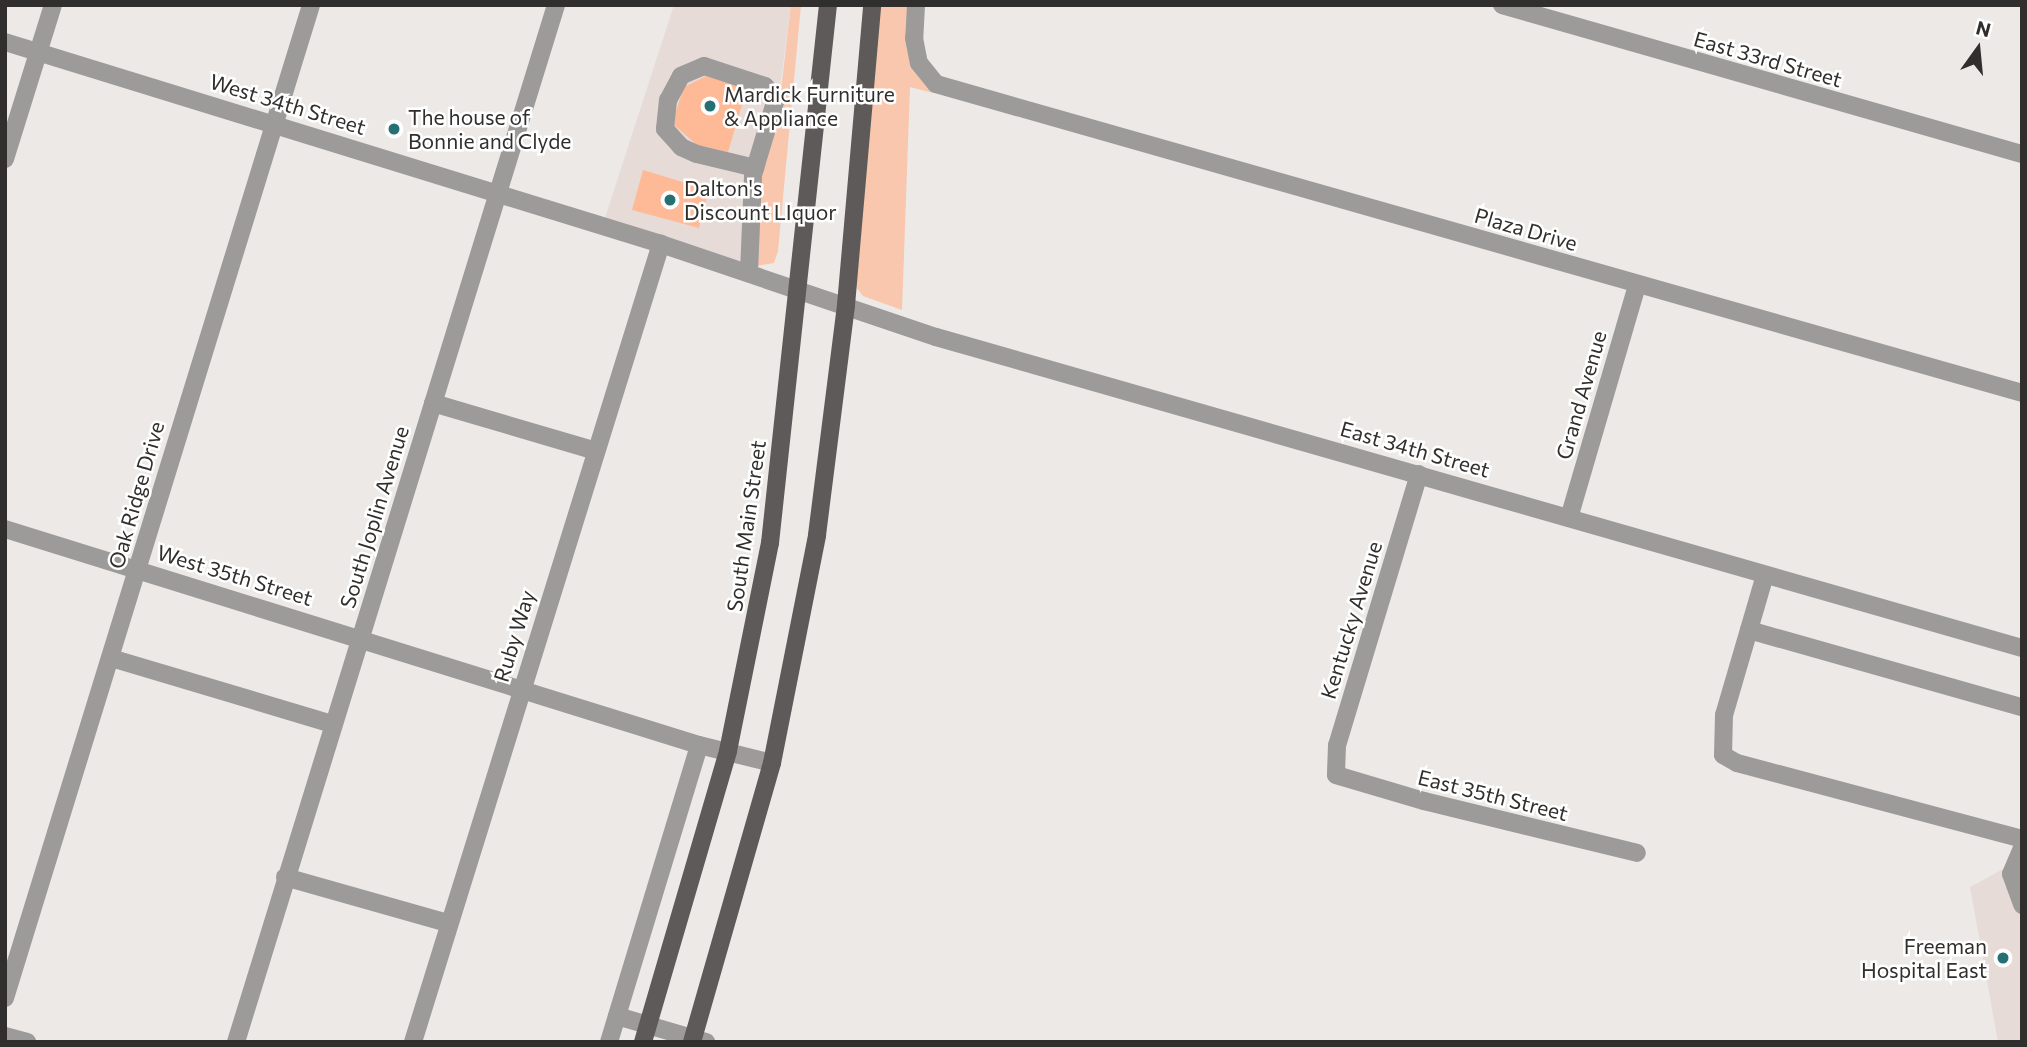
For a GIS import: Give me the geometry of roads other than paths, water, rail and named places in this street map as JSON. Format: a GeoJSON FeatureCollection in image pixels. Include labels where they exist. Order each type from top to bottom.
{"type":"FeatureCollection","features":[{"type":"Feature","properties":{"kind":"main road","name":"South Main Street"},"geometry":{"type":"LineString","coordinates":[[643,1042],[727,751],[770,543],[828,5]]}},
{"type":"Feature","properties":{"kind":"main road"},"geometry":{"type":"LineString","coordinates":[[697,1040],[772,763],[817,535],[846,305],[872,5]]}},
{"type":"Feature","properties":{"kind":"street"},"geometry":{"type":"LineString","coordinates":[[5,159],[53,5]]}},
{"type":"Feature","properties":{"kind":"street","name":"Oak Ridge Drive"},"geometry":{"type":"LineString","coordinates":[[5,998],[312,5]]}},
{"type":"Feature","properties":{"kind":"street","name":"South Joplin Avenue"},"geometry":{"type":"LineString","coordinates":[[236,1042],[556,5]]}},
{"type":"Feature","properties":{"kind":"street","name":"Plaza Drive"},"geometry":{"type":"LineString","coordinates":[[916,5],[914,38],[919,63],[936,84],[2022,393]]}},
{"type":"Feature","properties":{"kind":"street","name":"East 33rd Street"},"geometry":{"type":"LineString","coordinates":[[1502,5],[2022,154]]}},
{"type":"Feature","properties":{"kind":"street","name":"West 34th Street"},"geometry":{"type":"LineString","coordinates":[[5,42],[274,123],[797,289]]}},
{"type":"Feature","properties":{"kind":"street"},"geometry":{"type":"LineString","coordinates":[[749,272],[755,168],[773,95],[765,86],[704,66],[681,76],[668,100],[665,129],[681,146],[697,154],[755,168]]}},
{"type":"Feature","properties":{"kind":"street","name":"Ruby Way"},"geometry":{"type":"LineString","coordinates":[[413,1042],[661,244]]}},
{"type":"Feature","properties":{"kind":"street","name":"Grand Avenue"},"geometry":{"type":"LineString","coordinates":[[1569,518],[1637,285]]}},
{"type":"Feature","properties":{"kind":"street","name":"East 34th Street"},"geometry":{"type":"LineString","coordinates":[[797,289],[936,337],[2022,648]]}},
{"type":"Feature","properties":{"kind":"street"},"geometry":{"type":"LineString","coordinates":[[433,403],[596,451]]}},
{"type":"Feature","properties":{"kind":"street","name":"Kentucky Avenue"},"geometry":{"type":"LineString","coordinates":[[1339,778],[1336,752],[1419,474]]}},
{"type":"Feature","properties":{"kind":"street","name":"West 35th Street"},"geometry":{"type":"LineString","coordinates":[[5,529],[361,637],[699,745],[772,763]]}},
{"type":"Feature","properties":{"kind":"street"},"geometry":{"type":"LineString","coordinates":[[1765,575],[1724,715],[1723,755],[1737,763],[2022,839]]}},
{"type":"Feature","properties":{"kind":"street"},"geometry":{"type":"LineString","coordinates":[[1749,630],[2022,707]]}},
{"type":"Feature","properties":{"kind":"street"},"geometry":{"type":"LineString","coordinates":[[111,658],[333,724]]}},
{"type":"Feature","properties":{"kind":"street"},"geometry":{"type":"LineString","coordinates":[[609,1042],[699,745]]}},
{"type":"Feature","properties":{"kind":"street","name":"East 35th Street"},"geometry":{"type":"LineString","coordinates":[[1339,778],[1637,853]]}},
{"type":"Feature","properties":{"kind":"street"},"geometry":{"type":"LineString","coordinates":[[2022,848],[2011,874],[2022,905]]}},
{"type":"Feature","properties":{"kind":"street"},"geometry":{"type":"LineString","coordinates":[[285,877],[448,923]]}},
{"type":"Feature","properties":{"kind":"street"},"geometry":{"type":"LineString","coordinates":[[617,1016],[697,1040]]}},
{"type":"Feature","properties":{"kind":"street"},"geometry":{"type":"LineString","coordinates":[[5,1036],[27,1042]]}},
{"type":"Feature","properties":{"kind":"place","name":"Mardick Furniture & Appliance"},"geometry":{"type":"Point","coordinates":[710,106]}},
{"type":"Feature","properties":{"kind":"place","name":"The house of Bonnie and Clyde"},"geometry":{"type":"Point","coordinates":[394,129]}},
{"type":"Feature","properties":{"kind":"place","name":"Dalton's Discount LIquor"},"geometry":{"type":"Point","coordinates":[670,200]}},
{"type":"Feature","properties":{"kind":"place","name":"Freeman Hospital East"},"geometry":{"type":"Point","coordinates":[2003,958]}}]}
